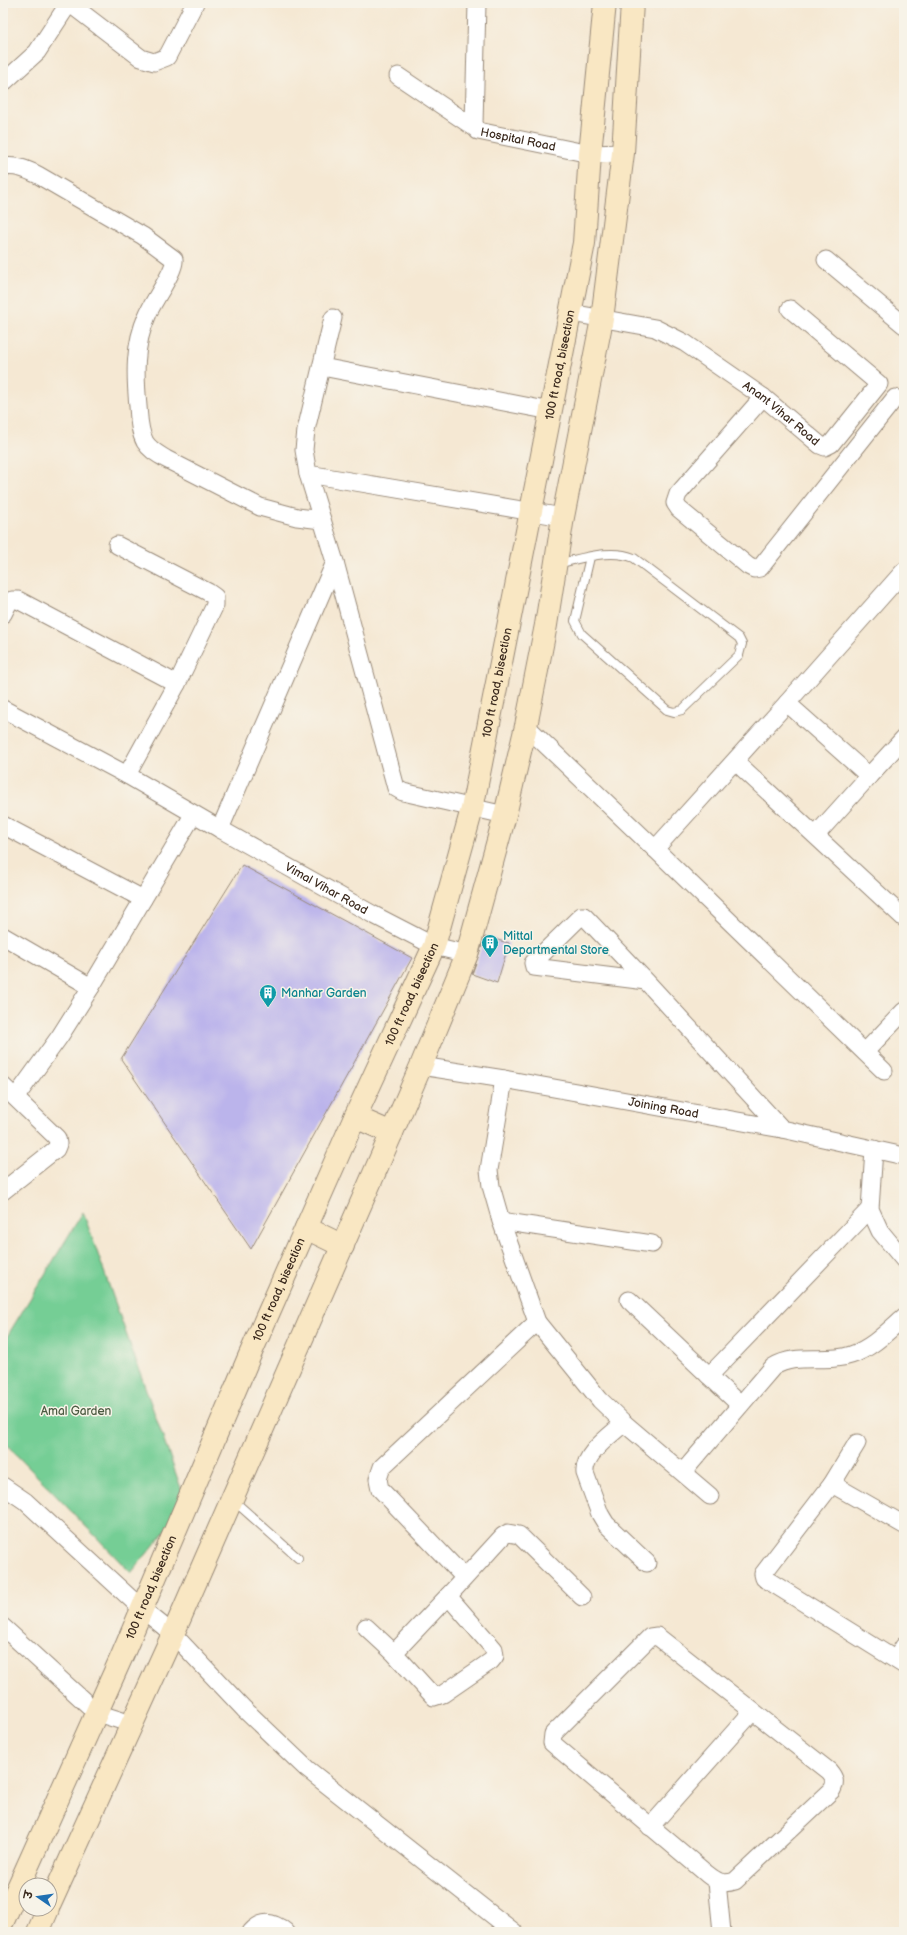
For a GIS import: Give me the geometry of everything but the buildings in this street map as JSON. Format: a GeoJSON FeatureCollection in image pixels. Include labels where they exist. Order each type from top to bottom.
{"type":"FeatureCollection","features":[{"type":"Feature","properties":{"kind":"street"},"geometry":{"type":"LineString","coordinates":[[3,83],[37,52],[69,3],[141,58],[154,62],[167,57],[195,3]]}},
{"type":"Feature","properties":{"kind":"street","name":"Hospital Road"},"geometry":{"type":"LineString","coordinates":[[477,3],[475,128],[480,133],[590,154],[623,153]]}},
{"type":"Feature","properties":{"kind":"street","name":"100 ft road, bisection"},"geometry":{"type":"LineString","coordinates":[[3,1921],[97,1714],[355,1117],[434,946],[472,809],[584,243],[590,154],[605,3]]}},
{"type":"Feature","properties":{"kind":"street"},"geometry":{"type":"LineString","coordinates":[[58,1885],[173,1634],[421,1066],[467,954],[505,815],[526,726],[546,625],[563,517],[602,319],[623,153],[632,3]]}},
{"type":"Feature","properties":{"kind":"street"},"geometry":{"type":"LineString","coordinates":[[398,76],[475,128]]}},
{"type":"Feature","properties":{"kind":"street"},"geometry":{"type":"LineString","coordinates":[[3,167],[10,166],[24,168],[38,175],[143,236],[174,259],[175,264],[173,269],[155,297],[146,316],[140,331],[136,350],[135,375],[140,429],[146,442],[153,451],[260,507],[297,517],[322,520]]}},
{"type":"Feature","properties":{"kind":"street"},"geometry":{"type":"LineString","coordinates":[[826,260],[904,325]]}},
{"type":"Feature","properties":{"kind":"street"},"geometry":{"type":"LineString","coordinates":[[763,397],[678,494],[675,503],[679,509],[748,566],[754,569],[760,568],[900,393],[878,384],[790,309]]}},
{"type":"Feature","properties":{"kind":"street","name":"Anant Vihar Road"},"geometry":{"type":"LineString","coordinates":[[571,313],[655,328],[685,343],[763,397],[820,445],[825,447],[831,444],[878,384]]}},
{"type":"Feature","properties":{"kind":"street"},"geometry":{"type":"LineString","coordinates":[[333,318],[306,430],[304,450],[308,474],[335,562],[396,788],[403,792],[472,809],[505,815]]}},
{"type":"Feature","properties":{"kind":"street"},"geometry":{"type":"LineString","coordinates":[[322,367],[551,411]]}},
{"type":"Feature","properties":{"kind":"street"},"geometry":{"type":"LineString","coordinates":[[308,474],[563,517]]}},
{"type":"Feature","properties":{"kind":"street"},"geometry":{"type":"LineString","coordinates":[[116,545],[215,597],[214,605],[177,684],[127,775]]}},
{"type":"Feature","properties":{"kind":"street"},"geometry":{"type":"LineString","coordinates":[[220,829],[335,562]]}},
{"type":"Feature","properties":{"kind":"street"},"geometry":{"type":"LineString","coordinates":[[655,849],[736,762],[904,571]]}},
{"type":"Feature","properties":{"kind":"street"},"geometry":{"type":"LineString","coordinates":[[3,614],[8,604],[12,600],[18,600],[177,684]]}},
{"type":"Feature","properties":{"kind":"street"},"geometry":{"type":"LineString","coordinates":[[787,703],[870,776]]}},
{"type":"Feature","properties":{"kind":"street","name":"Vimal Vihar Road"},"geometry":{"type":"LineString","coordinates":[[3,710],[127,775],[193,815],[372,914],[434,946],[467,954]]}},
{"type":"Feature","properties":{"kind":"street"},"geometry":{"type":"LineString","coordinates":[[526,726],[884,1071]]}},
{"type":"Feature","properties":{"kind":"street"},"geometry":{"type":"LineString","coordinates":[[816,835],[904,738]]}},
{"type":"Feature","properties":{"kind":"street"},"geometry":{"type":"LineString","coordinates":[[736,762],[904,918]]}},
{"type":"Feature","properties":{"kind":"street"},"geometry":{"type":"LineString","coordinates":[[16,1098],[60,1036],[91,987],[193,815]]}},
{"type":"Feature","properties":{"kind":"street"},"geometry":{"type":"LineString","coordinates":[[3,825],[143,899]]}},
{"type":"Feature","properties":{"kind":"street"},"geometry":{"type":"LineString","coordinates":[[646,981],[534,967],[533,963],[582,916],[646,981],[782,1130]]}},
{"type":"Feature","properties":{"kind":"street"},"geometry":{"type":"LineString","coordinates":[[3,936],[91,987]]}},
{"type":"Feature","properties":{"kind":"street"},"geometry":{"type":"LineString","coordinates":[[865,1052],[904,1010]]}},
{"type":"Feature","properties":{"kind":"street","name":"Joining Road"},"geometry":{"type":"LineString","coordinates":[[421,1066],[504,1079],[782,1130],[904,1156]]}},
{"type":"Feature","properties":{"kind":"street"},"geometry":{"type":"LineString","coordinates":[[504,1079],[489,1170],[491,1186],[501,1221],[537,1322],[600,1400],[624,1423],[710,1496]]}},
{"type":"Feature","properties":{"kind":"street"},"geometry":{"type":"LineString","coordinates":[[3,1086],[57,1138],[58,1144],[56,1149],[3,1191]]}},
{"type":"Feature","properties":{"kind":"street"},"geometry":{"type":"LineString","coordinates":[[355,1117],[392,1133]]}},
{"type":"Feature","properties":{"kind":"street"},"geometry":{"type":"LineString","coordinates":[[874,1149],[870,1209],[880,1231],[904,1260]]}},
{"type":"Feature","properties":{"kind":"street"},"geometry":{"type":"LineString","coordinates":[[709,1376],[870,1209]]}},
{"type":"Feature","properties":{"kind":"street"},"geometry":{"type":"LineString","coordinates":[[501,1221],[652,1244]]}},
{"type":"Feature","properties":{"kind":"street"},"geometry":{"type":"LineString","coordinates":[[306,1228],[343,1246]]}},
{"type":"Feature","properties":{"kind":"street"},"geometry":{"type":"LineString","coordinates":[[629,1300],[740,1405]]}},
{"type":"Feature","properties":{"kind":"street"},"geometry":{"type":"LineString","coordinates":[[683,1472],[773,1367],[781,1362],[795,1358],[834,1358],[850,1355],[868,1348],[904,1317]]}},
{"type":"Feature","properties":{"kind":"street"},"geometry":{"type":"LineString","coordinates":[[464,1577],[380,1489],[378,1479],[382,1467],[537,1322]]}},
{"type":"Feature","properties":{"kind":"street"},"geometry":{"type":"LineString","coordinates":[[624,1423],[589,1456],[584,1468],[600,1514],[606,1524],[647,1563]]}},
{"type":"Feature","properties":{"kind":"street"},"geometry":{"type":"LineString","coordinates":[[857,1444],[832,1484],[764,1571],[764,1578],[901,1656]]}},
{"type":"Feature","properties":{"kind":"street"},"geometry":{"type":"LineString","coordinates":[[832,1484],[904,1525]]}},
{"type":"Feature","properties":{"kind":"street"},"geometry":{"type":"LineString","coordinates":[[3,1486],[25,1501],[142,1609],[173,1634],[244,1709],[307,1769],[514,1932]]}},
{"type":"Feature","properties":{"kind":"street"},"geometry":{"type":"LineString","coordinates":[[394,1653],[503,1536],[513,1533],[518,1535],[582,1597]]}},
{"type":"Feature","properties":{"kind":"street"},"geometry":{"type":"LineString","coordinates":[[366,1627],[394,1653],[429,1694],[434,1697],[443,1694],[494,1658],[494,1649],[448,1596]]}},
{"type":"Feature","properties":{"kind":"street"},"geometry":{"type":"LineString","coordinates":[[3,1628],[97,1714],[132,1724]]}},
{"type":"Feature","properties":{"kind":"street"},"geometry":{"type":"LineString","coordinates":[[653,1636],[661,1638],[752,1712],[829,1771],[834,1778],[835,1784],[832,1790],[735,1881],[726,1884],[717,1882],[552,1743],[553,1734],[653,1636]]}},
{"type":"Feature","properties":{"kind":"street"},"geometry":{"type":"LineString","coordinates":[[650,1827],[752,1712]]}},
{"type":"Feature","properties":{"kind":"street"},"geometry":{"type":"LineString","coordinates":[[717,1882],[722,1932]]}},
{"type":"Feature","properties":{"kind":"street"},"geometry":{"type":"LineString","coordinates":[[38,1932],[45,1917]]}},
{"type":"Feature","properties":{"kind":"street"},"geometry":{"type":"LineString","coordinates":[[251,1932],[263,1923],[271,1922],[286,1932]]}},
{"type":"Feature","properties":{"kind":"lane"},"geometry":{"type":"LineString","coordinates":[[555,564],[590,557],[614,553],[624,554],[634,558],[739,638],[742,644],[739,656],[682,710],[674,712],[667,710],[582,634],[578,628],[575,621],[590,557]]}},
{"type":"Feature","properties":{"kind":"lane"},"geometry":{"type":"LineString","coordinates":[[232,1498],[298,1558]]}},
{"type":"Feature","properties":{"kind":"green space","name":"Amal Garden"},"geometry":{"type":"Polygon","coordinates":[[[83,1212],[187,1505],[131,1573],[3,1441],[3,1343],[83,1212]]]}},
{"type":"Feature","properties":{"kind":"place","name":"Mittal Departmental Store"},"geometry":{"type":"Point","coordinates":[490,958]}},
{"type":"Feature","properties":{"kind":"place","name":"Manhar Garden"},"geometry":{"type":"Point","coordinates":[268,1008]}}]}
